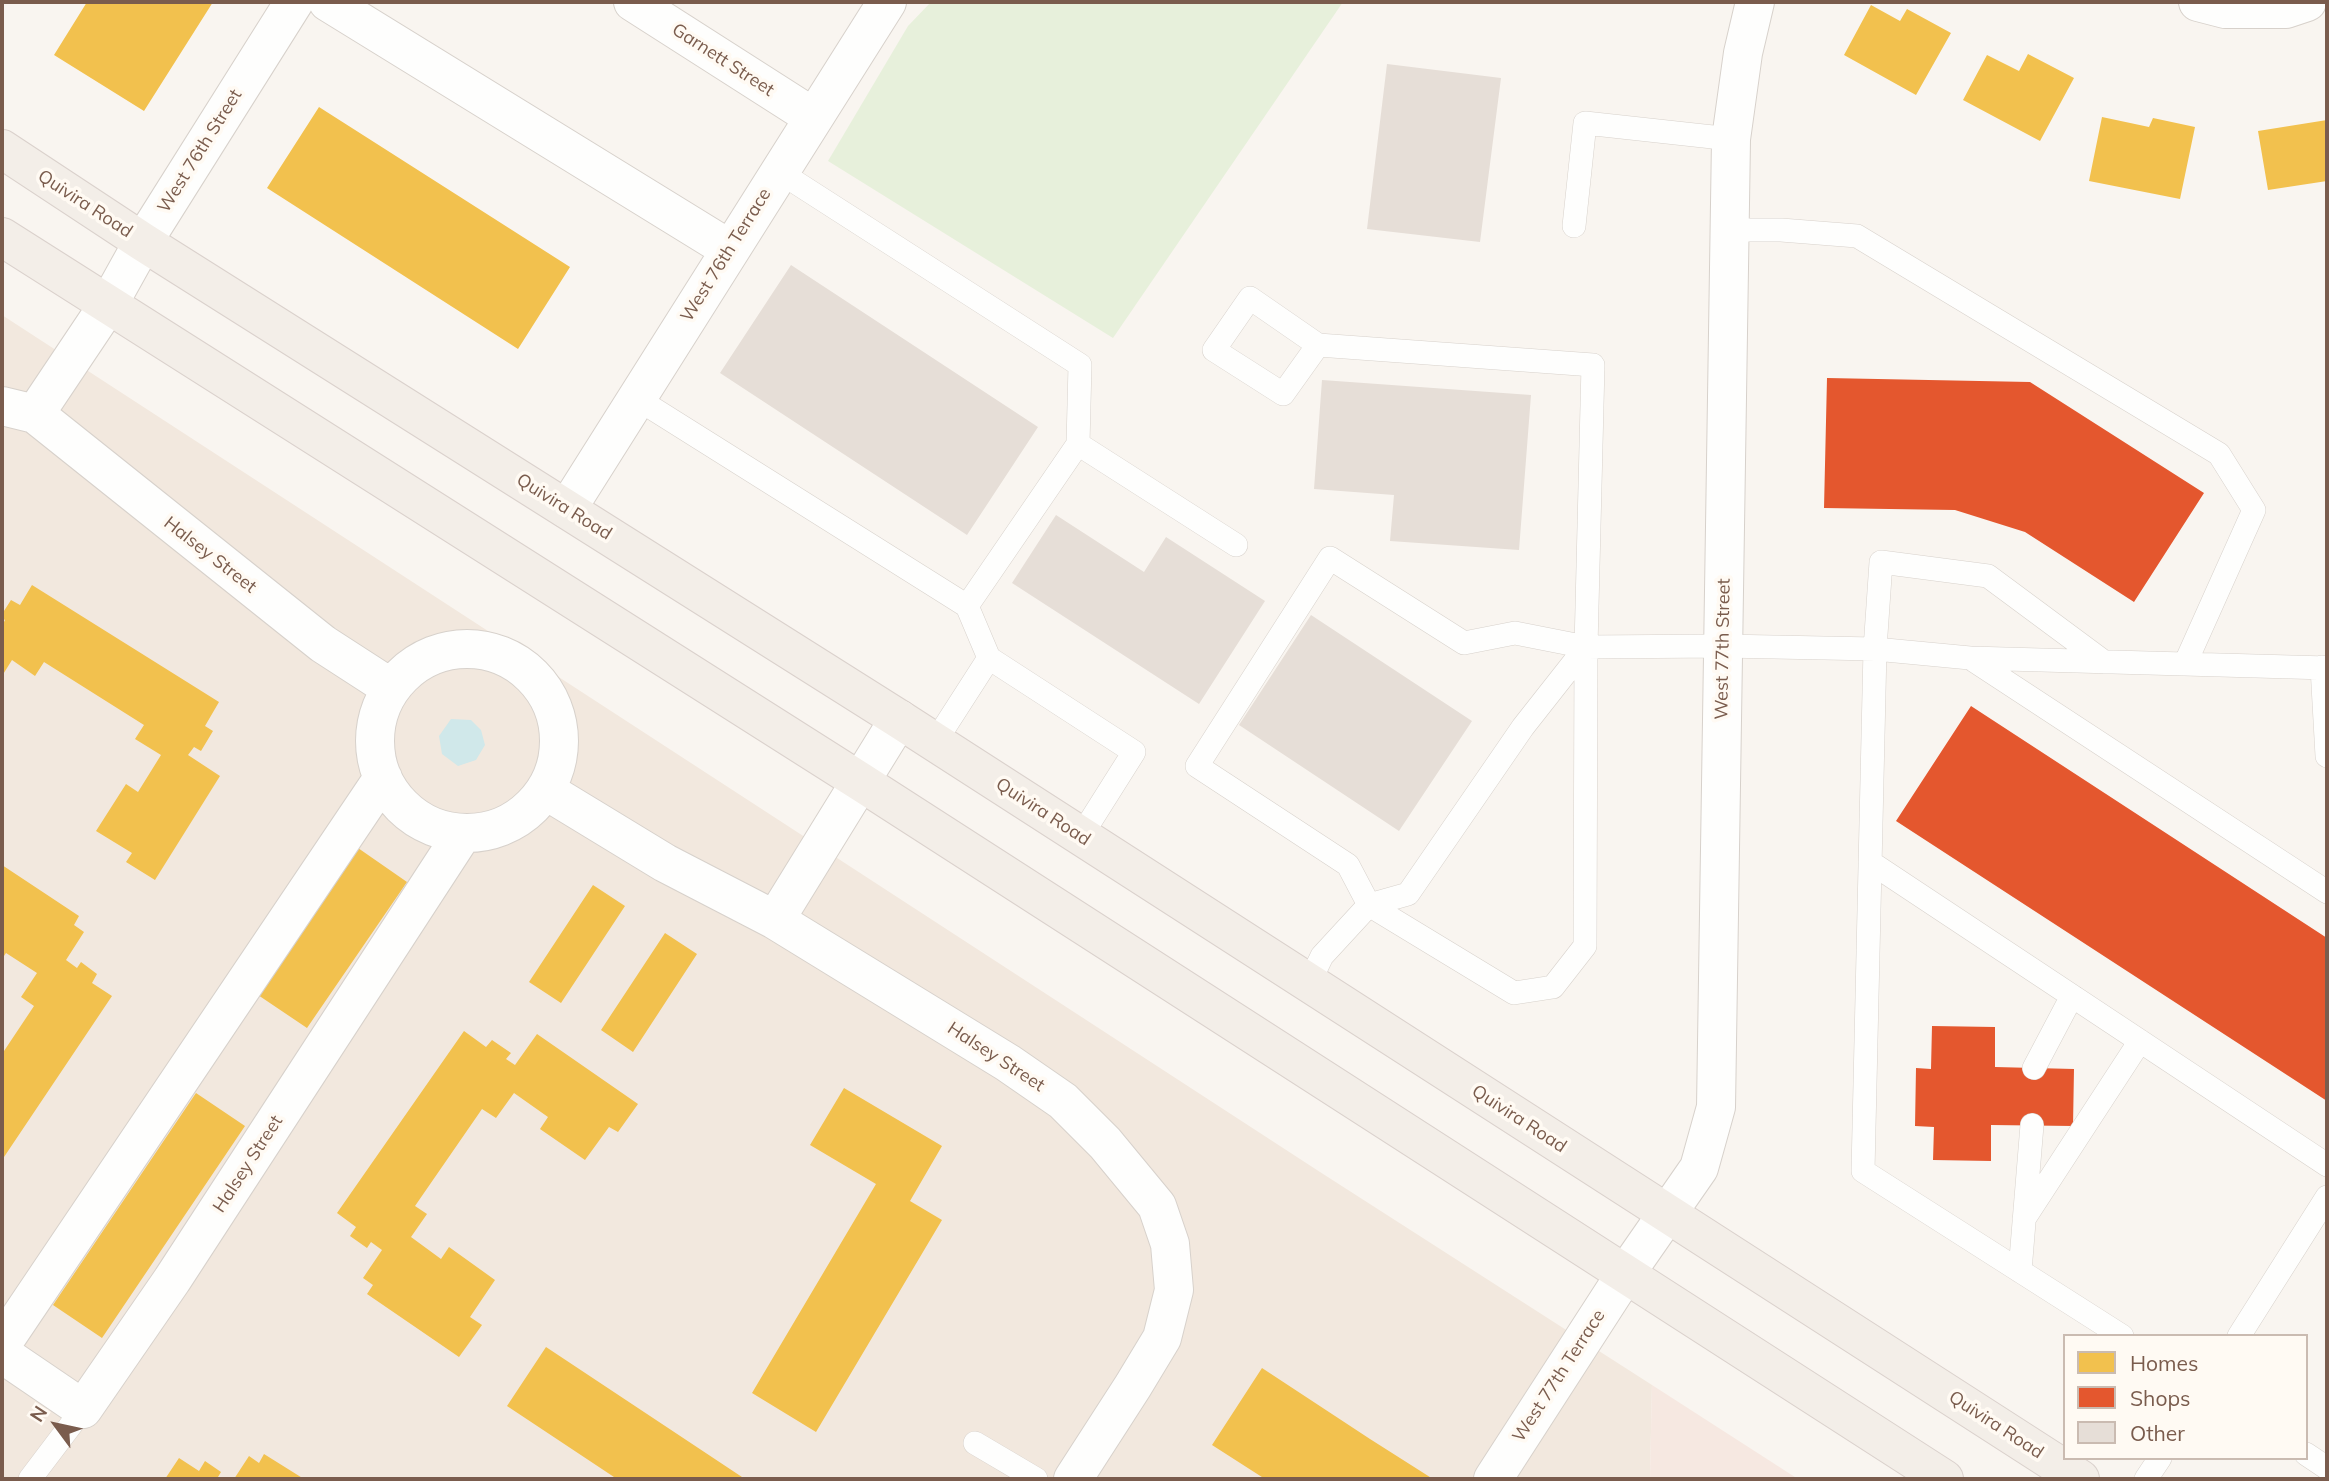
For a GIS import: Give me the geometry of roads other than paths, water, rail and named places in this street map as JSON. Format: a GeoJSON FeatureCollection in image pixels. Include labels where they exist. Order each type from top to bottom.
{"type":"FeatureCollection","features":[{"type":"Feature","properties":{"kind":"main road","name":"Quivira Road"},"geometry":{"type":"LineString","coordinates":[[2,149],[143,242],[935,742],[2080,1479]]}},
{"type":"Feature","properties":{"kind":"main road"},"geometry":{"type":"LineString","coordinates":[[2,237],[860,782],[1944,1479]]}},
{"type":"Feature","properties":{"kind":"street","name":"West 76th Street"},"geometry":{"type":"LineString","coordinates":[[18,410],[108,305],[143,242],[294,2]]}},
{"type":"Feature","properties":{"kind":"street"},"geometry":{"type":"LineString","coordinates":[[328,2],[729,249]]}},
{"type":"Feature","properties":{"kind":"street","name":"Garnett Street"},"geometry":{"type":"LineString","coordinates":[[633,2],[813,117]]}},
{"type":"Feature","properties":{"kind":"street","name":"West 76th Terrace"},"geometry":{"type":"LineString","coordinates":[[566,509],[887,2]]}},
{"type":"Feature","properties":{"kind":"street","name":"West 77th Street"},"geometry":{"type":"LineString","coordinates":[[1626,1273],[1699,1168],[1716,1107],[1731,139],[1743,54],[1755,2]]}},
{"type":"Feature","properties":{"kind":"street"},"geometry":{"type":"LineString","coordinates":[[2198,2],[2225,9],[2286,9],[2307,2]]}},
{"type":"Feature","properties":{"kind":"street","name":"Halsey Street"},"geometry":{"type":"LineString","coordinates":[[18,410],[323,644],[391,688]]}},
{"type":"Feature","properties":{"kind":"street"},"geometry":{"type":"LineString","coordinates":[[472,648],[503,655],[530,673],[549,699],[558,729],[557,761],[545,790],[523,814],[495,829],[463,833],[436,828],[411,815],[392,795],[383,778],[374,742],[378,714],[391,688],[412,666],[441,652],[472,648]]}},
{"type":"Feature","properties":{"kind":"street"},"geometry":{"type":"LineString","coordinates":[[775,919],[899,719]]}},
{"type":"Feature","properties":{"kind":"street"},"geometry":{"type":"LineString","coordinates":[[2,1344],[383,778]]}},
{"type":"Feature","properties":{"kind":"street","name":"Halsey Street"},"geometry":{"type":"LineString","coordinates":[[545,790],[666,863],[775,919],[1008,1063],[1063,1101],[1105,1143],[1157,1206],[1170,1244],[1174,1290],[1162,1338],[1073,1479]]}},
{"type":"Feature","properties":{"kind":"street","name":"Halsey Street"},"geometry":{"type":"LineString","coordinates":[[83,1409],[172,1280],[463,833]]}},
{"type":"Feature","properties":{"kind":"street","name":"West 77th Terrace"},"geometry":{"type":"LineString","coordinates":[[1493,1479],[1626,1273]]}},
{"type":"Feature","properties":{"kind":"street"},"geometry":{"type":"LineString","coordinates":[[2,1354],[83,1409]]}},
{"type":"Feature","properties":{"kind":"lane"},"geometry":{"type":"LineString","coordinates":[[1574,226],[1585,123],[1731,139]]}},
{"type":"Feature","properties":{"kind":"lane"},"geometry":{"type":"LineString","coordinates":[[778,172],[1080,365],[1078,444],[967,606]]}},
{"type":"Feature","properties":{"kind":"lane"},"geometry":{"type":"LineString","coordinates":[[1730,230],[1781,230],[1857,236],[2219,454],[2254,510],[2185,664]]}},
{"type":"Feature","properties":{"kind":"lane"},"geometry":{"type":"LineString","coordinates":[[1318,345],[1283,394],[1214,350],[1250,298],[1318,345],[1593,365],[1586,648],[1585,946],[1553,987],[1514,993],[1369,905],[1348,865],[1197,766],[1330,558],[1464,643],[1515,633],[1586,648],[1723,646],[1875,649],[1970,658],[2325,668],[2327,756]]}},
{"type":"Feature","properties":{"kind":"lane"},"geometry":{"type":"LineString","coordinates":[[636,398],[967,606],[989,658],[1134,752],[1081,836]]}},
{"type":"Feature","properties":{"kind":"lane"},"geometry":{"type":"LineString","coordinates":[[1078,444],[1236,545]]}},
{"type":"Feature","properties":{"kind":"lane"},"geometry":{"type":"LineString","coordinates":[[2104,662],[1988,576],[1881,562],[1875,649],[1863,1171],[2119,1334]]}},
{"type":"Feature","properties":{"kind":"lane"},"geometry":{"type":"LineString","coordinates":[[1308,983],[1322,956],[1369,905],[1408,894],[1523,727],[1586,648]]}},
{"type":"Feature","properties":{"kind":"lane"},"geometry":{"type":"LineString","coordinates":[[935,742],[989,658]]}},
{"type":"Feature","properties":{"kind":"lane"},"geometry":{"type":"LineString","coordinates":[[1970,658],[2327,892]]}},
{"type":"Feature","properties":{"kind":"lane"},"geometry":{"type":"LineString","coordinates":[[1870,862],[2327,1165]]}},
{"type":"Feature","properties":{"kind":"lane"},"geometry":{"type":"LineString","coordinates":[[2035,1068],[2072,996]]}},
{"type":"Feature","properties":{"kind":"lane"},"geometry":{"type":"LineString","coordinates":[[2024,1219],[2140,1041]]}},
{"type":"Feature","properties":{"kind":"lane"},"geometry":{"type":"LineString","coordinates":[[2020,1271],[2032,1125]]}},
{"type":"Feature","properties":{"kind":"lane"},"geometry":{"type":"LineString","coordinates":[[2240,1334],[2327,1197]]}},
{"type":"Feature","properties":{"kind":"lane"},"geometry":{"type":"LineString","coordinates":[[30,1479],[83,1409]]}},
{"type":"Feature","properties":{"kind":"lane"},"geometry":{"type":"LineString","coordinates":[[975,1443],[1036,1479]]}},
{"type":"Feature","properties":{"kind":"lane"},"geometry":{"type":"LineString","coordinates":[[2308,1455],[2327,1468]]}},
{"type":"Feature","properties":{"kind":"lane"},"geometry":{"type":"LineString","coordinates":[[2146,1479],[2159,1460]]}},
{"type":"Feature","properties":{"kind":"water"},"geometry":{"type":"Polygon","coordinates":[[[451,719],[471,720],[481,730],[485,745],[476,760],[458,766],[442,754],[439,736],[451,719]]]}}]}
